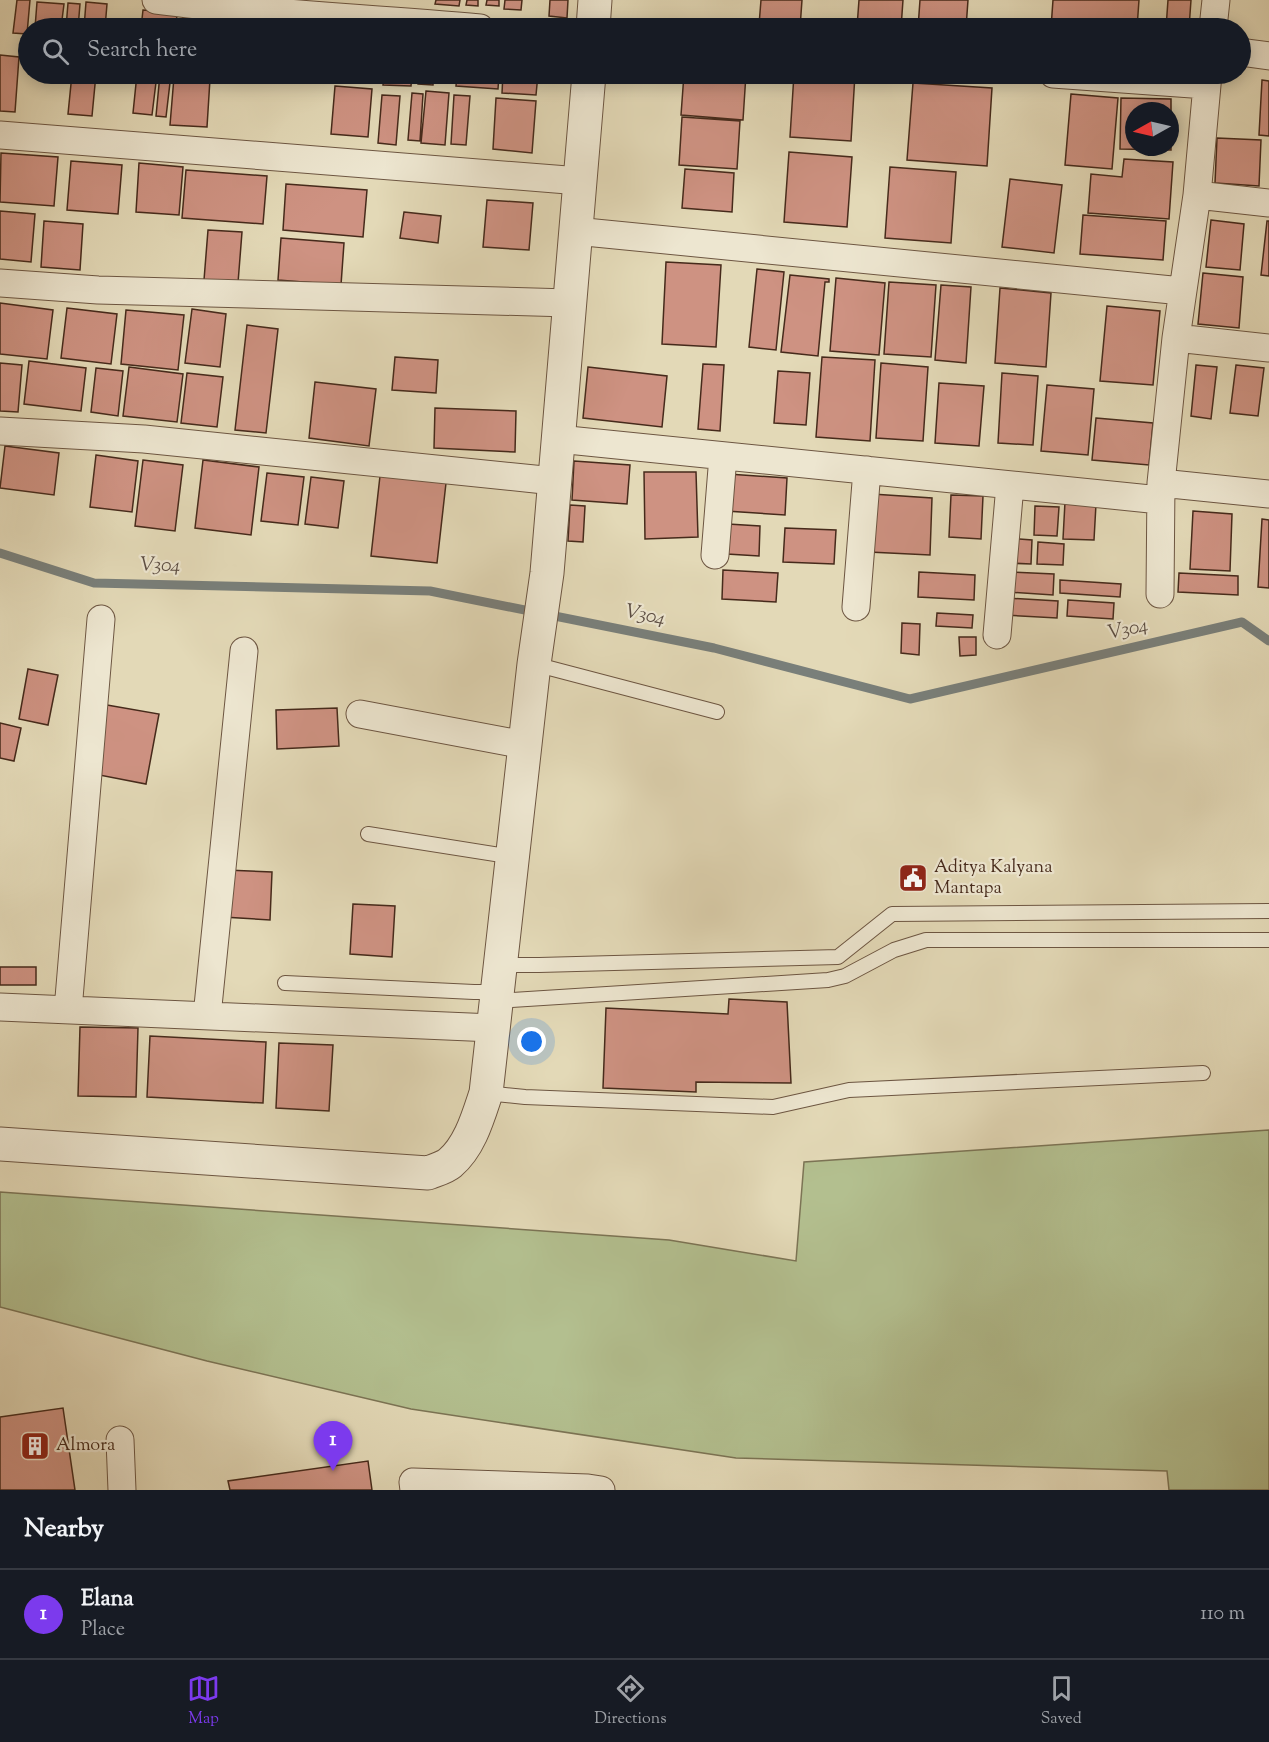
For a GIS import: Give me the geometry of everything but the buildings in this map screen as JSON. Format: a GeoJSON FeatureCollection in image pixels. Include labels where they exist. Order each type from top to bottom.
{"type":"FeatureCollection","features":[{"type":"Feature","properties":{"kind":"street"},"geometry":{"type":"LineString","coordinates":[[156,0],[222,9],[412,11],[440,18]]}},
{"type":"Feature","properties":{"kind":"street"},"geometry":{"type":"LineString","coordinates":[[594,18],[595,0]]}},
{"type":"Feature","properties":{"kind":"street"},"geometry":{"type":"LineString","coordinates":[[1214,18],[1216,0]]}},
{"type":"Feature","properties":{"kind":"street"},"geometry":{"type":"LineString","coordinates":[[1251,54],[1269,56]]}},
{"type":"Feature","properties":{"kind":"street"},"geometry":{"type":"LineString","coordinates":[[0,1144],[428,1173],[449,1164],[462,1150],[473,1130],[486,1093],[525,745],[547,573],[588,84]]}},
{"type":"Feature","properties":{"kind":"street"},"geometry":{"type":"LineString","coordinates":[[1160,594],[1160,492],[1176,338],[1197,195],[1207,84]]}},
{"type":"Feature","properties":{"kind":"street"},"geometry":{"type":"LineString","coordinates":[[0,135],[580,181]]}},
{"type":"Feature","properties":{"kind":"street"},"geometry":{"type":"LineString","coordinates":[[1197,195],[1269,203]]}},
{"type":"Feature","properties":{"kind":"street"},"geometry":{"type":"LineString","coordinates":[[575,231],[1182,291]]}},
{"type":"Feature","properties":{"kind":"street"},"geometry":{"type":"LineString","coordinates":[[0,283],[110,290],[569,303]]}},
{"type":"Feature","properties":{"kind":"street"},"geometry":{"type":"LineString","coordinates":[[1176,338],[1269,348]]}},
{"type":"Feature","properties":{"kind":"street"},"geometry":{"type":"LineString","coordinates":[[0,431],[144,439],[554,481]]}},
{"type":"Feature","properties":{"kind":"street"},"geometry":{"type":"LineString","coordinates":[[558,439],[1010,485],[1269,494]]}},
{"type":"Feature","properties":{"kind":"street"},"geometry":{"type":"LineString","coordinates":[[715,555],[723,456]]}},
{"type":"Feature","properties":{"kind":"street"},"geometry":{"type":"LineString","coordinates":[[856,607],[867,470]]}},
{"type":"Feature","properties":{"kind":"street"},"geometry":{"type":"LineString","coordinates":[[997,635],[1010,485]]}},
{"type":"Feature","properties":{"kind":"street"},"geometry":{"type":"LineString","coordinates":[[68,1010],[101,619]]}},
{"type":"Feature","properties":{"kind":"street"},"geometry":{"type":"LineString","coordinates":[[207,1016],[244,651]]}},
{"type":"Feature","properties":{"kind":"street"},"geometry":{"type":"LineString","coordinates":[[360,714],[525,745]]}},
{"type":"Feature","properties":{"kind":"street"},"geometry":{"type":"LineString","coordinates":[[0,1007],[207,1016],[497,996]]}},
{"type":"Feature","properties":{"kind":"street"},"geometry":{"type":"LineString","coordinates":[[120,1440],[122,1490]]}},
{"type":"Feature","properties":{"kind":"street"},"geometry":{"type":"LineString","coordinates":[[414,1490],[414,1482],[601,1490]]}},
{"type":"Feature","properties":{"kind":"lane"},"geometry":{"type":"LineString","coordinates":[[536,655],[717,712]]}},
{"type":"Feature","properties":{"kind":"lane"},"geometry":{"type":"LineString","coordinates":[[368,834],[513,857]]}},
{"type":"Feature","properties":{"kind":"lane"},"geometry":{"type":"LineString","coordinates":[[497,996],[539,965],[838,957],[892,914],[1269,911]]}},
{"type":"Feature","properties":{"kind":"lane"},"geometry":{"type":"LineString","coordinates":[[285,982],[474,992],[497,996],[828,980],[845,976],[894,950],[927,940],[1269,940]]}},
{"type":"Feature","properties":{"kind":"lane"},"geometry":{"type":"LineString","coordinates":[[486,1093],[773,1107],[849,1090],[1203,1073]]}},
{"type":"Feature","properties":{"kind":"green space"},"geometry":{"type":"Polygon","coordinates":[[[1269,1130],[1269,1490],[1169,1490],[1167,1471],[736,1458],[411,1409],[207,1361],[0,1307],[0,1192],[669,1240],[796,1261],[804,1162],[1269,1130]]]}},
{"type":"Feature","properties":{"kind":"waterway","name":"V304"},"geometry":{"type":"LineString","coordinates":[[0,553],[94,583],[430,591],[714,648],[910,699],[1242,622],[1269,641]]}},
{"type":"Feature","properties":{"kind":"place","name":"Aditya Kalyana Mantapa"},"geometry":{"type":"Point","coordinates":[913,878]}},
{"type":"Feature","properties":{"kind":"place","name":"Almora"},"geometry":{"type":"Point","coordinates":[35,1446]}},
{"type":"Feature","properties":{"kind":"place","name":"Elana"},"geometry":{"type":"Point","coordinates":[333,1471]}}]}
